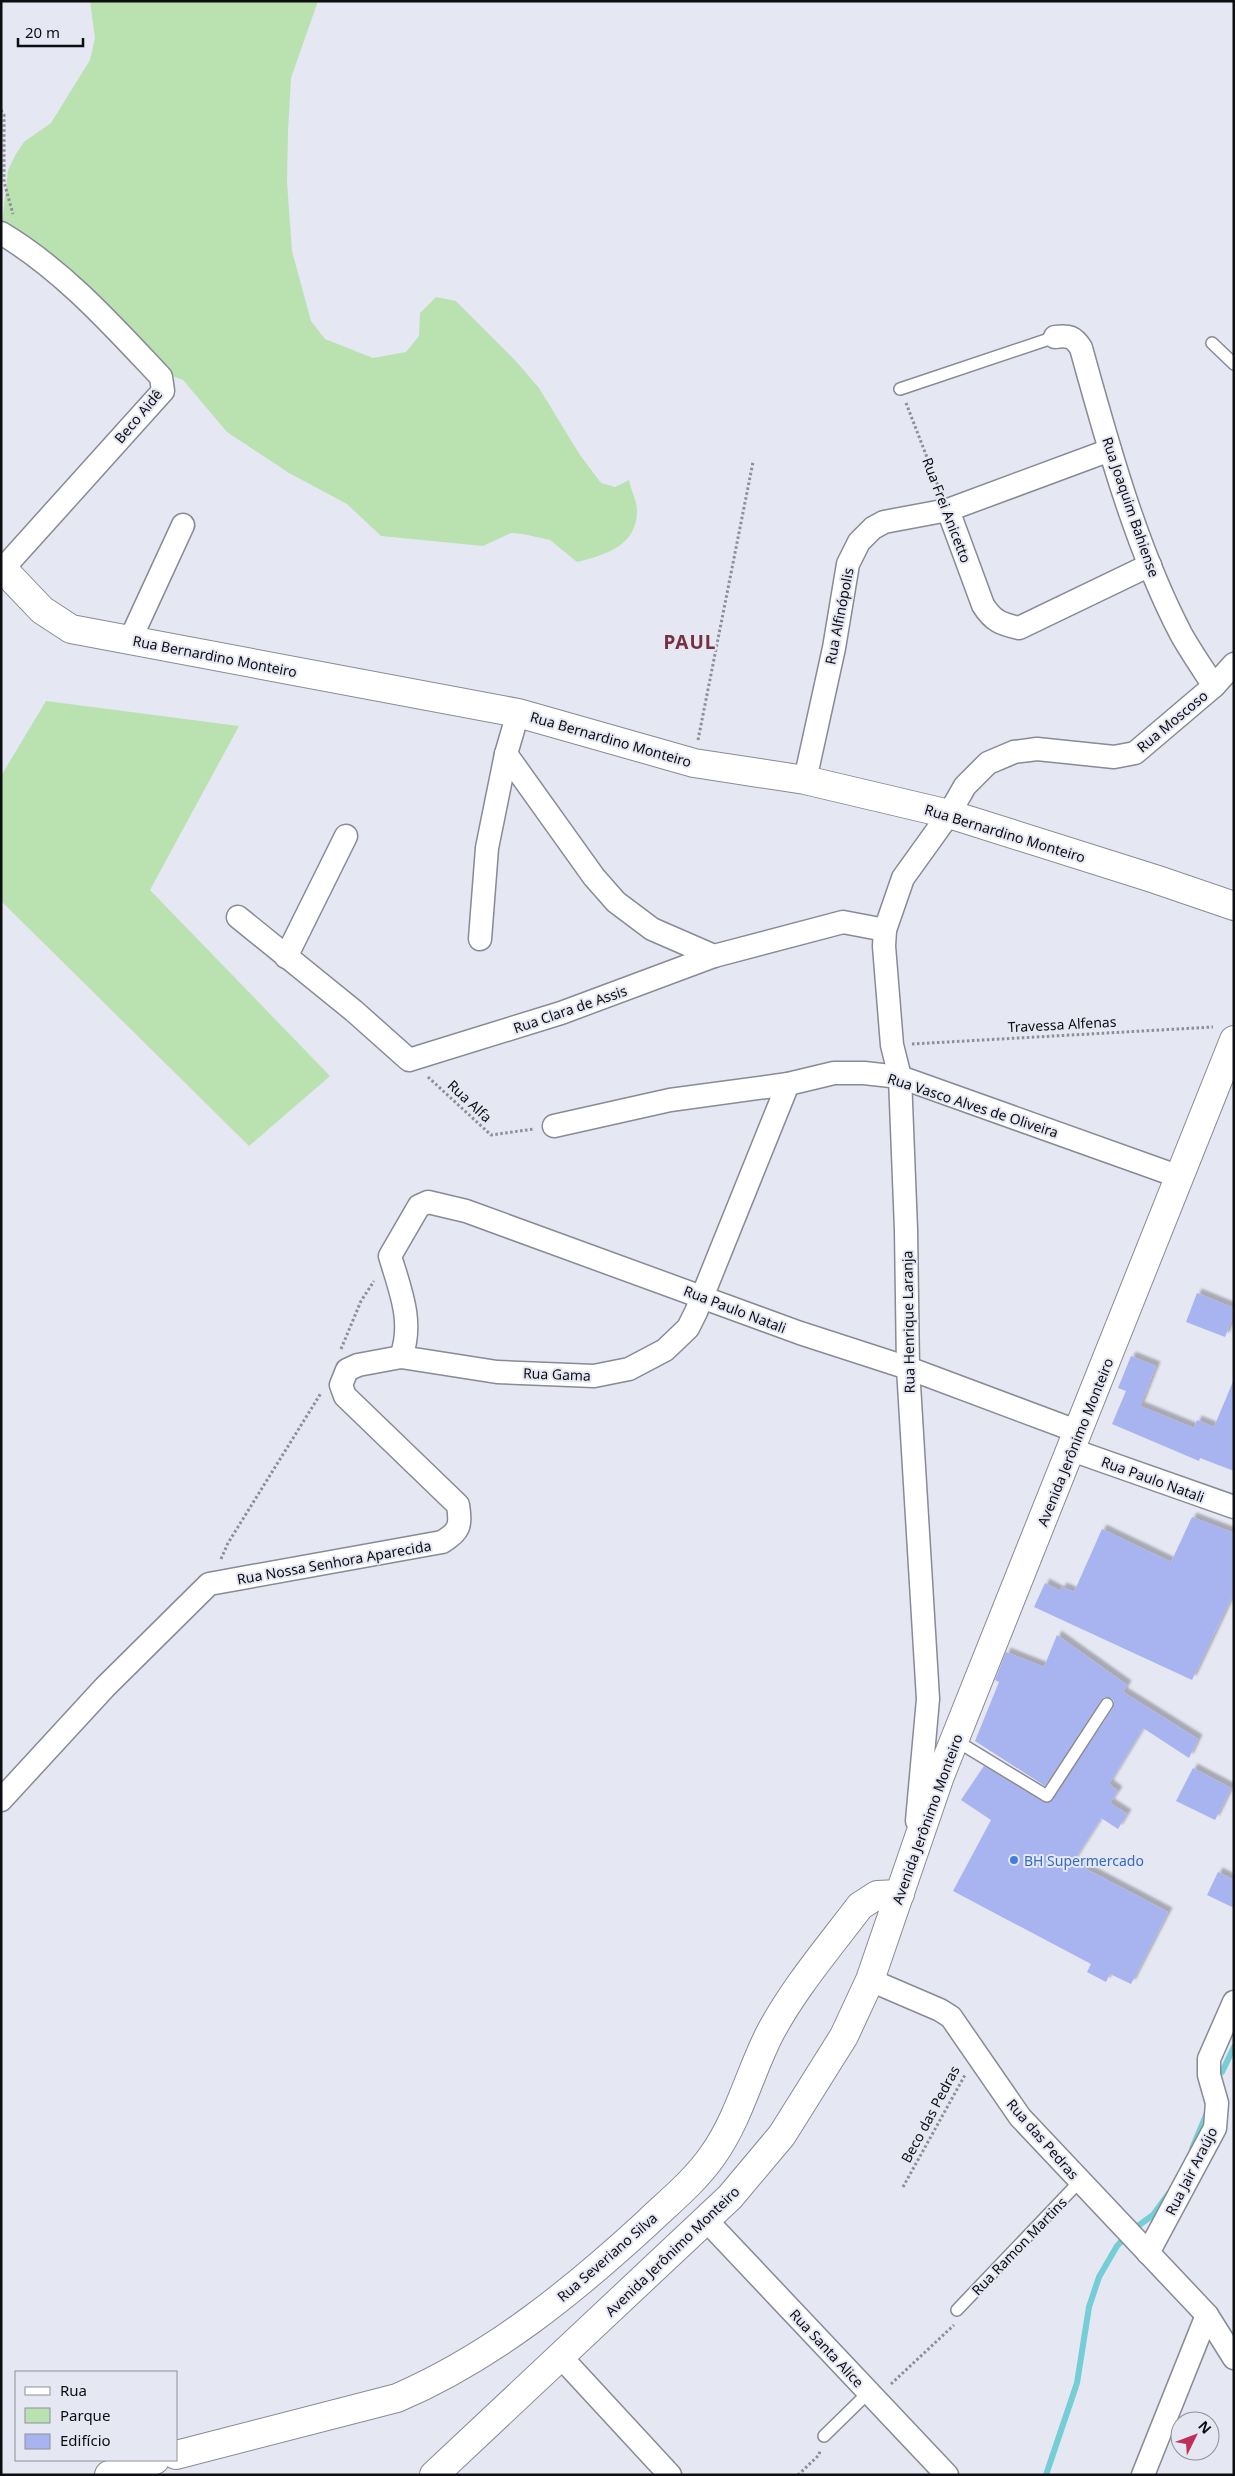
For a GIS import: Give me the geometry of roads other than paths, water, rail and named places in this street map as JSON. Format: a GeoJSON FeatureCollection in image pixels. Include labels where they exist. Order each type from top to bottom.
{"type":"FeatureCollection","features":[{"type":"Feature","properties":{"kind":"street","name":"Beco Aidê"},"geometry":{"type":"LineString","coordinates":[[1,233],[23,246],[91,303],[161,377],[164,384],[163,390],[2,569]]}},
{"type":"Feature","properties":{"kind":"street","name":"Rua Joaquim Bahiense"},"geometry":{"type":"LineString","coordinates":[[1055,337],[1068,336],[1075,339],[1081,348],[1110,450],[1150,565],[1182,636],[1214,686]]}},
{"type":"Feature","properties":{"kind":"street","name":"Rua Alfinópolis"},"geometry":{"type":"LineString","coordinates":[[811,782],[848,564],[859,542],[873,528],[884,522],[948,510],[1110,450]]}},
{"type":"Feature","properties":{"kind":"street","name":"Rua Frei Anicetto"},"geometry":{"type":"LineString","coordinates":[[948,510],[983,606],[991,618],[1000,624],[1019,628],[1150,565]]}},
{"type":"Feature","properties":{"kind":"street"},"geometry":{"type":"LineString","coordinates":[[130,640],[183,525]]}},
{"type":"Feature","properties":{"kind":"street","name":"Rua Bernardino Monteiro"},"geometry":{"type":"LineString","coordinates":[[2,569],[42,610],[72,629],[518,713],[694,763],[811,782],[949,814],[1234,906]]}},
{"type":"Feature","properties":{"kind":"street","name":"Rua Moscoso"},"geometry":{"type":"LineString","coordinates":[[949,814],[965,786],[988,763],[1014,752],[1037,749],[1114,757],[1135,753],[1214,686],[1234,664]]}},
{"type":"Feature","properties":{"kind":"street","name":"Rua Alfinópolis"},"geometry":{"type":"LineString","coordinates":[[811,782],[839,667]]}},
{"type":"Feature","properties":{"kind":"street"},"geometry":{"type":"LineString","coordinates":[[480,939],[487,848],[506,754],[518,713]]}},
{"type":"Feature","properties":{"kind":"street"},"geometry":{"type":"LineString","coordinates":[[506,754],[594,877],[616,902],[652,929],[714,956]]}},
{"type":"Feature","properties":{"kind":"street","name":"Rua Henrique Laranja"},"geometry":{"type":"LineString","coordinates":[[914,1849],[928,1699],[908,1368],[906,1230],[900,1078],[892,1045],[884,946],[885,930],[903,878],[949,814]]}},
{"type":"Feature","properties":{"kind":"street"},"geometry":{"type":"LineString","coordinates":[[238,917],[286,957],[346,836]]}},
{"type":"Feature","properties":{"kind":"street","name":"Rua Clara de Assis"},"geometry":{"type":"LineString","coordinates":[[286,957],[354,1011],[410,1060],[561,1014],[714,956],[843,922],[885,930]]}},
{"type":"Feature","properties":{"kind":"street","name":"Avenida Jerônimo Monteiro"},"geometry":{"type":"LineString","coordinates":[[434,2475],[707,2221],[756,2168],[787,2127],[844,2036],[870,1980],[914,1849],[955,1740],[1180,1176],[1222,1081],[1224,1034]]}},
{"type":"Feature","properties":{"kind":"street","name":"Rua Vasco Alves de Oliveira"},"geometry":{"type":"LineString","coordinates":[[554,1126],[670,1100],[788,1084],[834,1074],[864,1073],[900,1078],[1180,1176]]}},
{"type":"Feature","properties":{"kind":"street","name":"Rua Gama"},"geometry":{"type":"LineString","coordinates":[[401,1357],[497,1372],[594,1376],[629,1369],[666,1350],[688,1328],[703,1296],[788,1084]]}},
{"type":"Feature","properties":{"kind":"street","name":"Rua Paulo Natali"},"geometry":{"type":"LineString","coordinates":[[401,1357],[407,1340],[406,1308],[390,1256],[402,1232],[419,1206],[428,1202],[466,1211],[800,1333],[908,1368],[1075,1441],[1234,1507]]}},
{"type":"Feature","properties":{"kind":"street","name":"Rua Nossa Senhora Aparecida"},"geometry":{"type":"LineString","coordinates":[[4,1793],[105,1687],[209,1584],[442,1542],[455,1534],[460,1520],[458,1505],[345,1396],[341,1385],[347,1370],[358,1364],[401,1357]]}},
{"type":"Feature","properties":{"kind":"street","name":"Rua Severiano Silva"},"geometry":{"type":"LineString","coordinates":[[178,2454],[397,2398],[421,2388],[507,2338],[577,2285],[682,2189],[712,2156],[736,2114],[762,2050],[779,2017],[860,1906],[877,1895],[900,1894]]}},
{"type":"Feature","properties":{"kind":"street","name":"Rua das Pedras"},"geometry":{"type":"LineString","coordinates":[[870,1980],[945,2013],[957,2025],[1020,2117],[1207,2315],[1234,2358]]}},
{"type":"Feature","properties":{"kind":"street","name":"Rua Jair Araújo"},"geometry":{"type":"LineString","coordinates":[[1135,2239],[1215,2128],[1217,2103],[1209,2075],[1209,2059],[1234,2002]]}},
{"type":"Feature","properties":{"kind":"street","name":"Rua Santa Alice"},"geometry":{"type":"LineString","coordinates":[[707,2221],[947,2475]]}},
{"type":"Feature","properties":{"kind":"street"},"geometry":{"type":"LineString","coordinates":[[1143,2475],[1207,2315]]}},
{"type":"Feature","properties":{"kind":"street","name":"Rua das Pedras"},"geometry":{"type":"LineString","coordinates":[[1207,2315],[1234,2331]]}},
{"type":"Feature","properties":{"kind":"street"},"geometry":{"type":"LineString","coordinates":[[560,2356],[670,2475]]}},
{"type":"Feature","properties":{"kind":"street"},"geometry":{"type":"LineString","coordinates":[[109,2475],[152,2461]]}},
{"type":"Feature","properties":{"kind":"lane"},"geometry":{"type":"LineString","coordinates":[[900,389],[1055,337]]}},
{"type":"Feature","properties":{"kind":"lane"},"geometry":{"type":"LineString","coordinates":[[1212,343],[1234,364]]}},
{"type":"Feature","properties":{"kind":"lane"},"geometry":{"type":"LineString","coordinates":[[955,1740],[1047,1796],[1107,1704]]}},
{"type":"Feature","properties":{"kind":"lane","name":"Rua Ramon Martins"},"geometry":{"type":"LineString","coordinates":[[957,2310],[1080,2181]]}},
{"type":"Feature","properties":{"kind":"lane"},"geometry":{"type":"LineString","coordinates":[[824,2436],[869,2392]]}},
{"type":"Feature","properties":{"kind":"waterway"},"geometry":{"type":"LineString","coordinates":[[1222,2072],[1234,2047]]}},
{"type":"Feature","properties":{"kind":"waterway"},"geometry":{"type":"LineString","coordinates":[[1192,2149],[1207,2113]]}},
{"type":"Feature","properties":{"kind":"waterway"},"geometry":{"type":"LineString","coordinates":[[1046,2475],[1077,2383],[1089,2307],[1099,2277],[1117,2246],[1131,2231],[1153,2215],[1169,2193]]}},
{"type":"Feature","properties":{"kind":"place","name":"BH Supermercado"},"geometry":{"type":"Point","coordinates":[1014,1860]}},
{"type":"Feature","properties":{"kind":"district","name":"PAUL"},"geometry":{"type":"Point","coordinates":[690,642]}}]}
